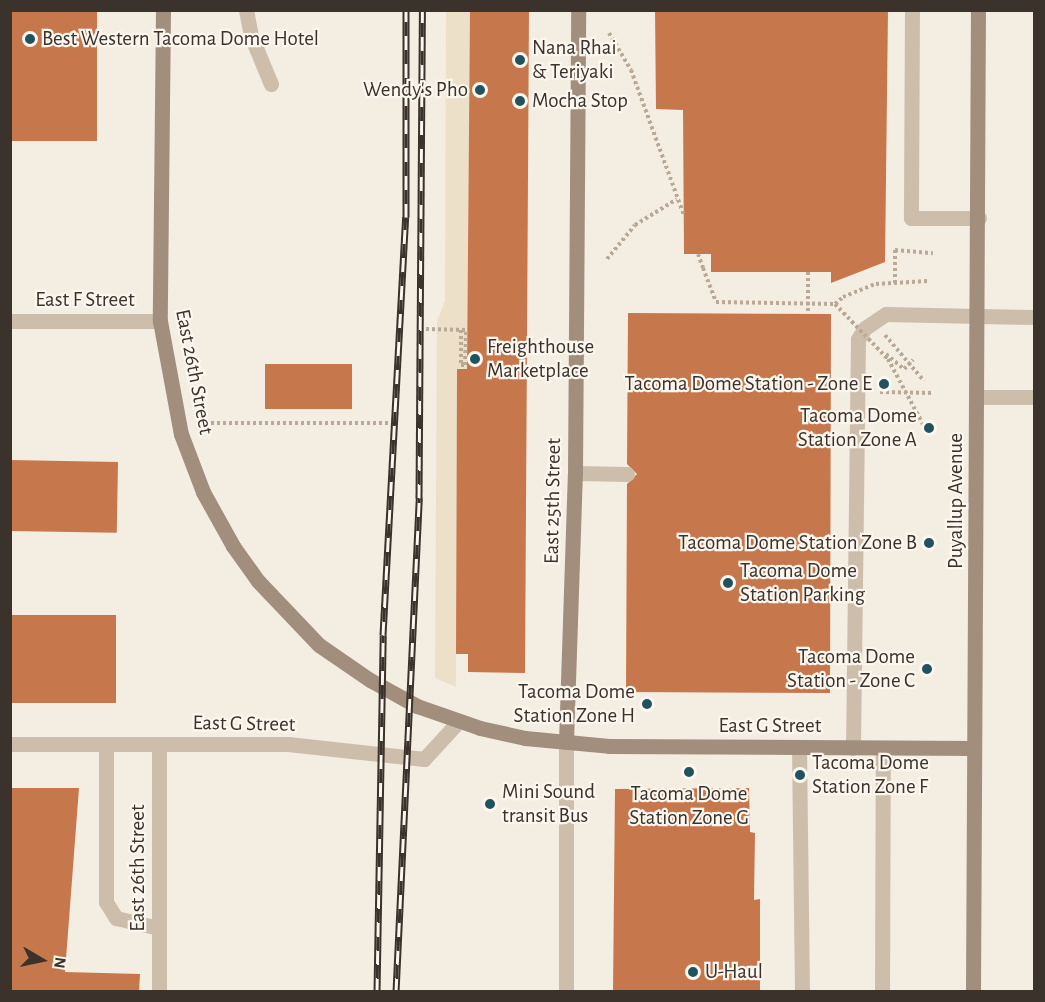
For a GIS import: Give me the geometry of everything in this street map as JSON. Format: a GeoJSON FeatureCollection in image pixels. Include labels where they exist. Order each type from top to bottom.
{"type":"FeatureCollection","features":[{"type":"Feature","properties":{"kind":"street","name":"East 26th Street"},"geometry":{"type":"LineString","coordinates":[[163,10],[160,321],[185,443],[203,492],[258,581],[319,645],[370,680],[417,706],[459,721],[525,738],[566,742]]}},
{"type":"Feature","properties":{"kind":"street"},"geometry":{"type":"LineString","coordinates":[[246,10],[251,36],[271,84]]}},
{"type":"Feature","properties":{"kind":"street","name":"East 25th Street"},"geometry":{"type":"LineString","coordinates":[[566,992],[566,742],[575,473],[578,10]]}},
{"type":"Feature","properties":{"kind":"street"},"geometry":{"type":"LineString","coordinates":[[912,10],[910,218],[979,218]]}},
{"type":"Feature","properties":{"kind":"street","name":"Puyallup Avenue"},"geometry":{"type":"LineString","coordinates":[[973,992],[979,316],[978,10]]}},
{"type":"Feature","properties":{"kind":"street"},"geometry":{"type":"LineString","coordinates":[[853,748],[858,339],[865,328],[886,314],[1035,317]]}},
{"type":"Feature","properties":{"kind":"street","name":"East F Street"},"geometry":{"type":"LineString","coordinates":[[10,321],[160,321]]}},
{"type":"Feature","properties":{"kind":"street"},"geometry":{"type":"LineString","coordinates":[[978,398],[1035,397]]}},
{"type":"Feature","properties":{"kind":"street"},"geometry":{"type":"LineString","coordinates":[[575,473],[627,474]]}},
{"type":"Feature","properties":{"kind":"street","name":"East G Street"},"geometry":{"type":"LineString","coordinates":[[10,744],[288,744],[424,759],[459,721]]}},
{"type":"Feature","properties":{"kind":"street","name":"East G Street"},"geometry":{"type":"LineString","coordinates":[[566,742],[609,746],[974,748]]}},
{"type":"Feature","properties":{"kind":"street"},"geometry":{"type":"LineString","coordinates":[[106,744],[106,902],[116,918],[159,928]]}},
{"type":"Feature","properties":{"kind":"street","name":"East 26th Street"},"geometry":{"type":"LineString","coordinates":[[159,744],[159,992]]}},
{"type":"Feature","properties":{"kind":"street"},"geometry":{"type":"LineString","coordinates":[[799,747],[802,992]]}},
{"type":"Feature","properties":{"kind":"street"},"geometry":{"type":"LineString","coordinates":[[882,992],[883,748]]}},
{"type":"Feature","properties":{"kind":"path"},"geometry":{"type":"LineString","coordinates":[[609,33],[631,70],[684,216]]}},
{"type":"Feature","properties":{"kind":"path"},"geometry":{"type":"LineString","coordinates":[[607,259],[635,225],[677,199]]}},
{"type":"Feature","properties":{"kind":"path"},"geometry":{"type":"LineString","coordinates":[[895,283],[896,250],[933,253]]}},
{"type":"Feature","properties":{"kind":"path"},"geometry":{"type":"LineString","coordinates":[[698,254],[716,302],[835,304],[904,369],[913,360],[909,366]]}},
{"type":"Feature","properties":{"kind":"path"},"geometry":{"type":"LineString","coordinates":[[808,272],[808,314]]}},
{"type":"Feature","properties":{"kind":"path"},"geometry":{"type":"LineString","coordinates":[[835,304],[843,297],[876,284],[928,281]]}},
{"type":"Feature","properties":{"kind":"path"},"geometry":{"type":"LineString","coordinates":[[426,329],[465,330],[461,365],[466,365]]}},
{"type":"Feature","properties":{"kind":"path"},"geometry":{"type":"LineString","coordinates":[[885,334],[909,366],[924,381]]}},
{"type":"Feature","properties":{"kind":"path"},"geometry":{"type":"LineString","coordinates":[[885,353],[924,426]]}},
{"type":"Feature","properties":{"kind":"path"},"geometry":{"type":"LineString","coordinates":[[880,392],[934,393]]}},
{"type":"Feature","properties":{"kind":"path"},"geometry":{"type":"LineString","coordinates":[[211,423],[389,423]]}},
{"type":"Feature","properties":{"kind":"shaded area"},"geometry":{"type":"Polygon","coordinates":[[[446,11],[470,11],[467,369],[457,369],[456,687],[435,678],[437,321],[445,301],[446,11]]]}},
{"type":"Feature","properties":{"kind":"building"},"geometry":{"type":"Polygon","coordinates":[[[10,10],[97,10],[97,141],[10,141],[10,10]]]}},
{"type":"Feature","properties":{"kind":"building"},"geometry":{"type":"Polygon","coordinates":[[[470,10],[529,10],[525,673],[468,672],[468,654],[456,654],[457,369],[467,369],[470,10]]]}},
{"type":"Feature","properties":{"kind":"building"},"geometry":{"type":"Polygon","coordinates":[[[655,10],[888,10],[885,262],[831,283],[831,272],[711,272],[711,254],[684,254],[683,110],[656,109],[655,10]]]}},
{"type":"Feature","properties":{"kind":"building","name":"Tacoma Dome Station Parking"},"geometry":{"type":"Polygon","coordinates":[[[628,313],[831,314],[830,693],[626,692],[627,484],[637,474],[627,464],[628,313]]]}},
{"type":"Feature","properties":{"kind":"building"},"geometry":{"type":"Polygon","coordinates":[[[265,364],[352,364],[352,409],[265,409],[265,364]]]}},
{"type":"Feature","properties":{"kind":"building"},"geometry":{"type":"Polygon","coordinates":[[[10,460],[118,462],[117,533],[10,531],[10,460]]]}},
{"type":"Feature","properties":{"kind":"building"},"geometry":{"type":"Polygon","coordinates":[[[10,615],[116,615],[116,703],[10,703],[10,615]]]}},
{"type":"Feature","properties":{"kind":"building"},"geometry":{"type":"Polygon","coordinates":[[[10,788],[79,788],[65,972],[140,974],[139,992],[10,992],[10,788]]]}},
{"type":"Feature","properties":{"kind":"building"},"geometry":{"type":"Polygon","coordinates":[[[749,788],[750,832],[755,833],[754,900],[760,899],[760,992],[613,992],[615,789],[749,788]]]}},
{"type":"Feature","properties":{"kind":"railway"},"geometry":{"type":"LineString","coordinates":[[377,992],[383,635],[406,217],[406,10]]}},
{"type":"Feature","properties":{"kind":"railway"},"geometry":{"type":"LineString","coordinates":[[396,992],[419,498],[422,10]]}},
{"type":"Feature","properties":{"kind":"place","name":"Best Western Tacoma Dome Hotel"},"geometry":{"type":"Point","coordinates":[30,39]}},
{"type":"Feature","properties":{"kind":"place","name":"Nana Rhai & Teriyaki"},"geometry":{"type":"Point","coordinates":[520,60]}},
{"type":"Feature","properties":{"kind":"place","name":"Wendy's Pho"},"geometry":{"type":"Point","coordinates":[480,90]}},
{"type":"Feature","properties":{"kind":"place","name":"Mocha Stop"},"geometry":{"type":"Point","coordinates":[520,101]}},
{"type":"Feature","properties":{"kind":"place","name":"Freighthouse Marketplace"},"geometry":{"type":"Point","coordinates":[475,359]}},
{"type":"Feature","properties":{"kind":"place","name":"Tacoma Dome Station - Zone E"},"geometry":{"type":"Point","coordinates":[884,384]}},
{"type":"Feature","properties":{"kind":"place","name":"Tacoma Dome Station Zone A"},"geometry":{"type":"Point","coordinates":[929,428]}},
{"type":"Feature","properties":{"kind":"place","name":"Tacoma Dome Station Zone B"},"geometry":{"type":"Point","coordinates":[929,543]}},
{"type":"Feature","properties":{"kind":"place","name":"Tacoma Dome Station Parking"},"geometry":{"type":"Point","coordinates":[728,583]}},
{"type":"Feature","properties":{"kind":"place","name":"Tacoma Dome Station - Zone C"},"geometry":{"type":"Point","coordinates":[927,669]}},
{"type":"Feature","properties":{"kind":"place","name":"Tacoma Dome Station Zone H"},"geometry":{"type":"Point","coordinates":[647,704]}},
{"type":"Feature","properties":{"kind":"place","name":"Tacoma Dome Station Zone G"},"geometry":{"type":"Point","coordinates":[689,772]}},
{"type":"Feature","properties":{"kind":"place","name":"Tacoma Dome Station Zone F"},"geometry":{"type":"Point","coordinates":[800,775]}},
{"type":"Feature","properties":{"kind":"place","name":"Mini Sound transit Bus"},"geometry":{"type":"Point","coordinates":[490,804]}},
{"type":"Feature","properties":{"kind":"place","name":"U-Haul"},"geometry":{"type":"Point","coordinates":[693,972]}}]}
